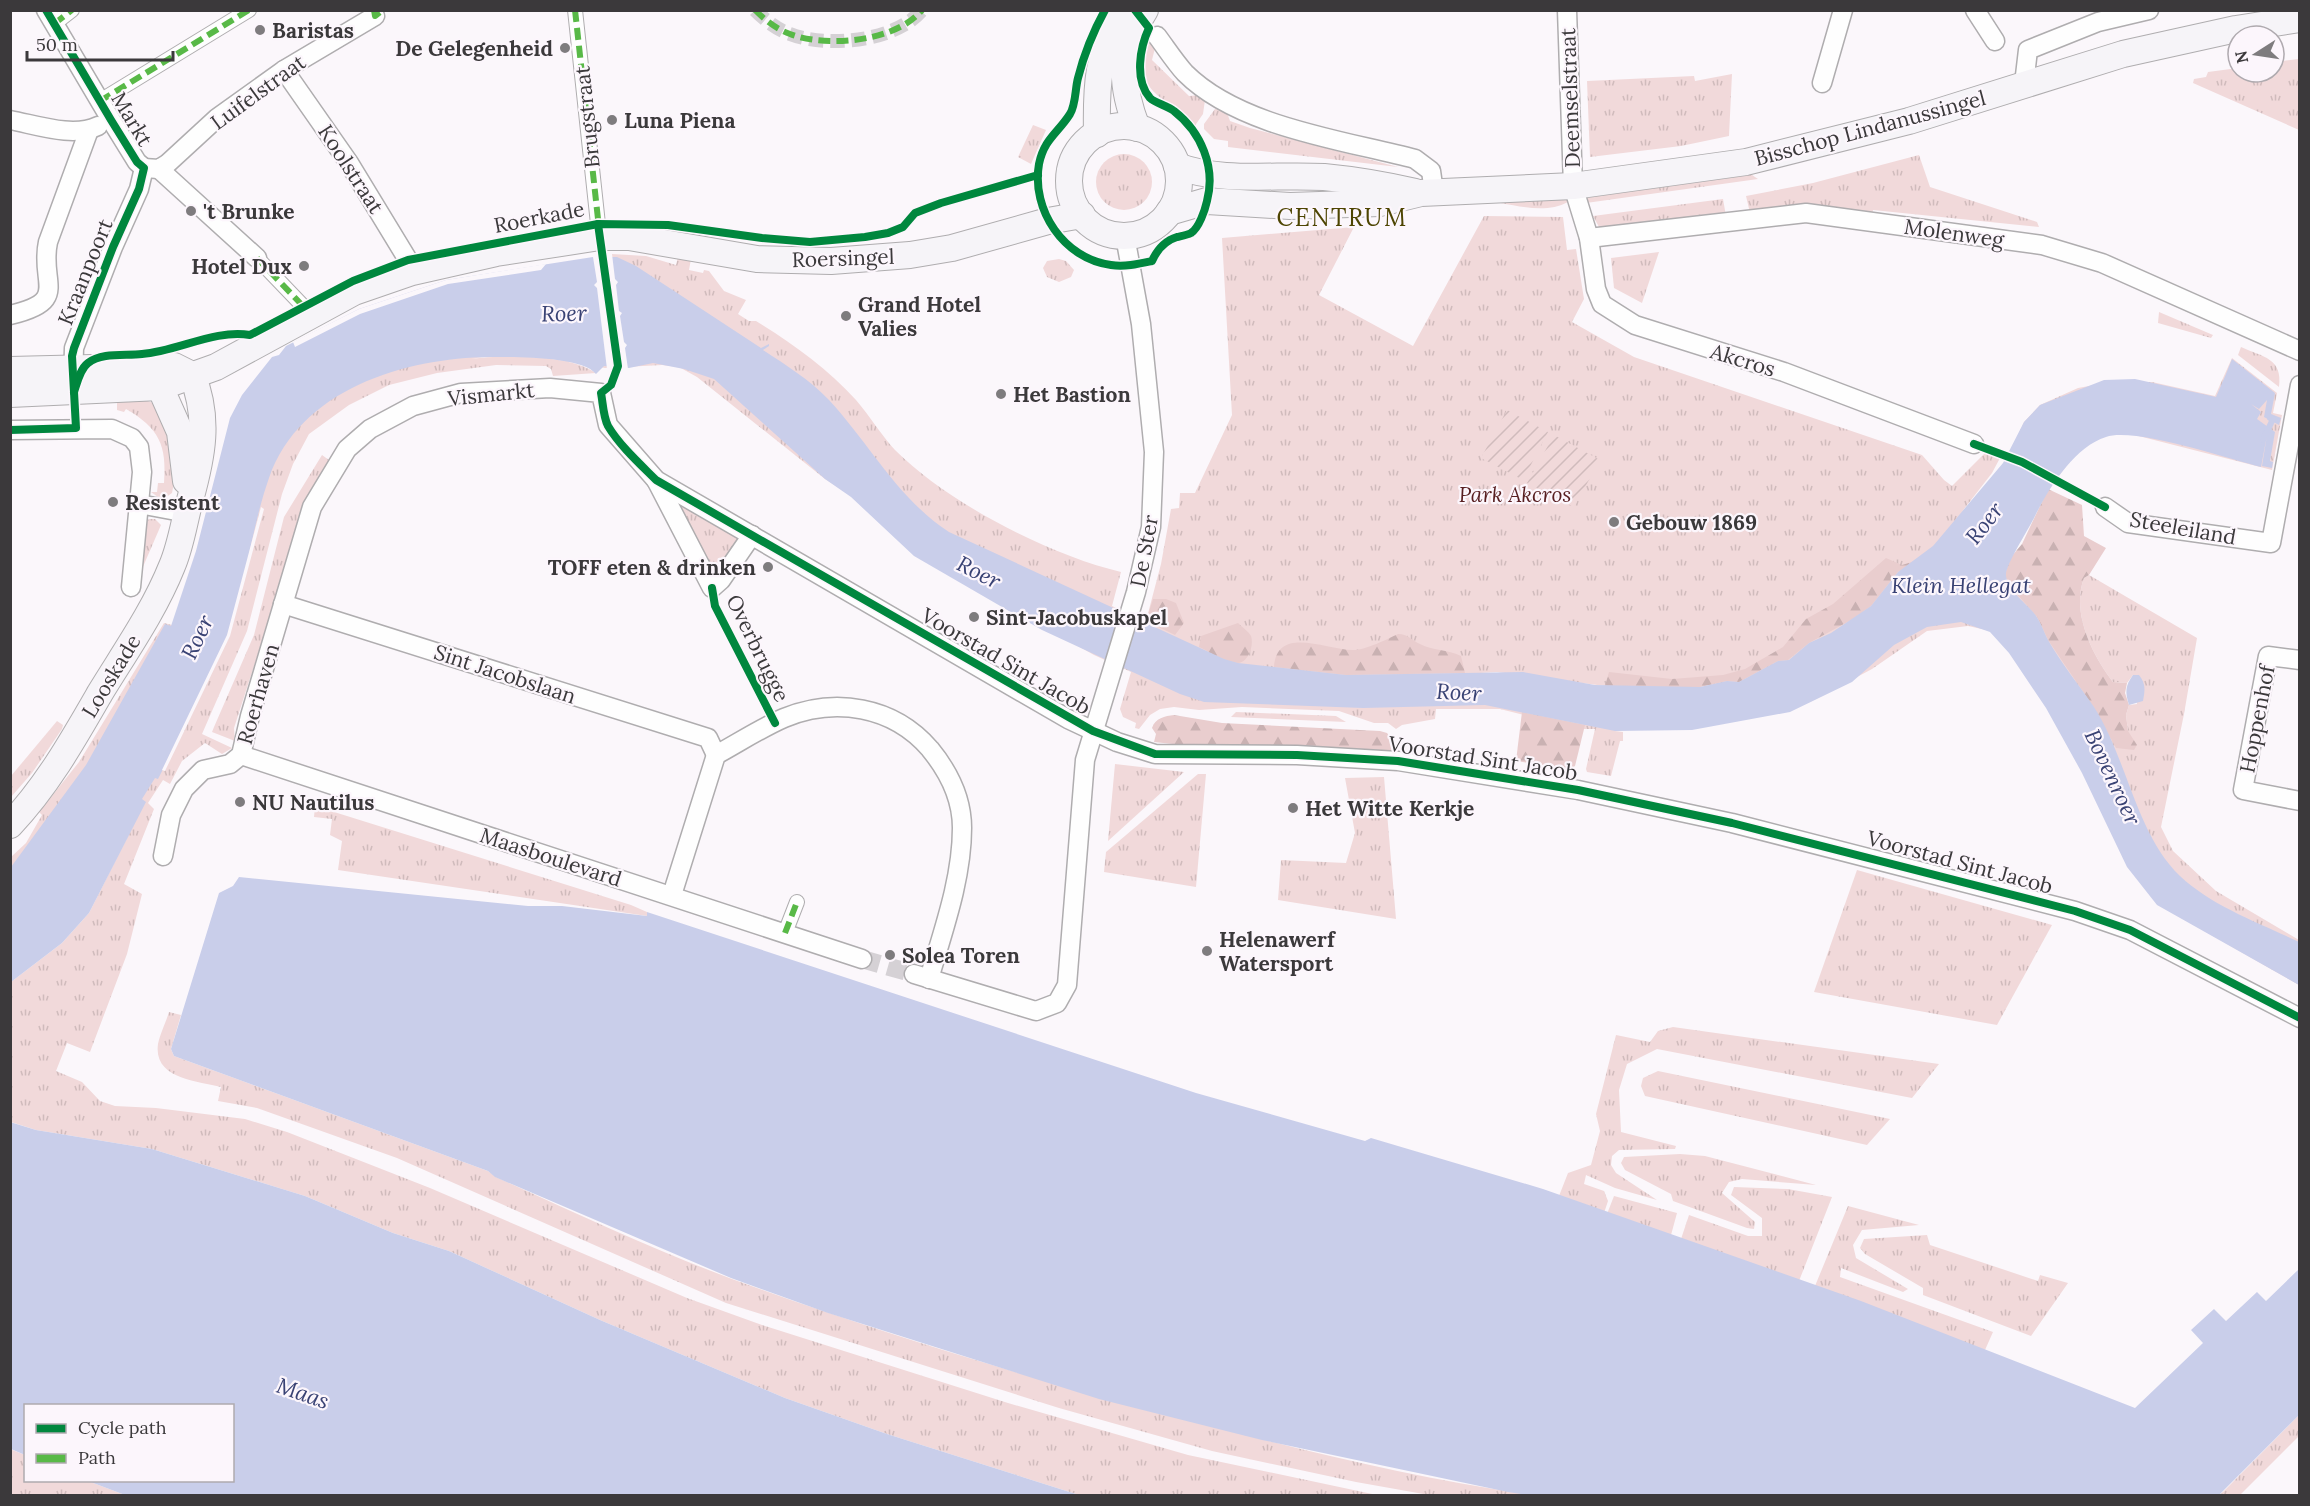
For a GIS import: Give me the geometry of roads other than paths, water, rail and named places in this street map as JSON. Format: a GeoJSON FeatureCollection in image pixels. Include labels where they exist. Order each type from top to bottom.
{"type":"FeatureCollection","features":[{"type":"Feature","properties":{"kind":"main road"},"geometry":{"type":"LineString","coordinates":[[1097,134],[1097,83],[1100,62],[1123,10]]}},
{"type":"Feature","properties":{"kind":"main road"},"geometry":{"type":"LineString","coordinates":[[1137,128],[1125,94],[1123,76],[1127,49],[1144,10]]}},
{"type":"Feature","properties":{"kind":"main road","name":"Bisschop Lindanussingel"},"geometry":{"type":"LineString","coordinates":[[1169,212],[1207,201],[1290,206],[1368,204],[1427,193],[1572,178],[1681,173],[1779,155],[1910,121],[2024,84],[2151,47],[2236,29],[2300,19]]}},
{"type":"Feature","properties":{"kind":"main road"},"geometry":{"type":"LineString","coordinates":[[1115,127],[1137,128],[1161,140],[1177,166],[1178,192],[1169,212],[1152,228],[1125,236],[1100,230],[1082,215],[1072,193],[1071,170],[1080,149],[1097,134],[1115,127]]}},
{"type":"Feature","properties":{"kind":"main road","name":"Bisschop Lindanussingel"},"geometry":{"type":"LineString","coordinates":[[1177,166],[1209,174],[1323,177],[1375,183],[1427,193]]}},
{"type":"Feature","properties":{"kind":"main road","name":"Roersingel"},"geometry":{"type":"LineString","coordinates":[[599,230],[758,259],[831,261],[910,255],[952,248],[1048,221],[1082,215]]}},
{"type":"Feature","properties":{"kind":"main road","name":"Roerkade"},"geometry":{"type":"LineString","coordinates":[[74,381],[160,387],[216,367],[354,292],[412,272],[599,230]]}},
{"type":"Feature","properties":{"kind":"main road"},"geometry":{"type":"LineString","coordinates":[[10,394],[74,381],[174,366],[192,375]]}},
{"type":"Feature","properties":{"kind":"main road"},"geometry":{"type":"LineString","coordinates":[[10,370],[74,381]]}},
{"type":"Feature","properties":{"kind":"main road","name":"Looskade"},"geometry":{"type":"LineString","coordinates":[[10,825],[31,803],[66,752],[150,610],[173,564],[200,459],[204,420],[192,375]]}},
{"type":"Feature","properties":{"kind":"main road","name":"Looskade"},"geometry":{"type":"LineString","coordinates":[[160,387],[174,416],[185,454],[186,513]]}},
{"type":"Feature","properties":{"kind":"street","name":"Markt"},"geometry":{"type":"LineString","coordinates":[[72,10],[50,17],[137,162],[152,168],[257,258]]}},
{"type":"Feature","properties":{"kind":"street","name":"Markt"},"geometry":{"type":"LineString","coordinates":[[100,101],[249,10]]}},
{"type":"Feature","properties":{"kind":"street","name":"Brugstraat"},"geometry":{"type":"LineString","coordinates":[[575,10],[599,230]]}},
{"type":"Feature","properties":{"kind":"street","name":"Deemselstraat"},"geometry":{"type":"LineString","coordinates":[[1567,10],[1572,178]]}},
{"type":"Feature","properties":{"kind":"street"},"geometry":{"type":"LineString","coordinates":[[1822,82],[1843,10]]}},
{"type":"Feature","properties":{"kind":"street"},"geometry":{"type":"LineString","coordinates":[[1975,10],[1995,41]]}},
{"type":"Feature","properties":{"kind":"street"},"geometry":{"type":"LineString","coordinates":[[2024,84],[2028,50],[2098,22],[2149,10]]}},
{"type":"Feature","properties":{"kind":"street","name":"Luifelstraat"},"geometry":{"type":"LineString","coordinates":[[152,168],[284,70],[377,12]]}},
{"type":"Feature","properties":{"kind":"street"},"geometry":{"type":"LineString","coordinates":[[1157,36],[1185,73],[1226,103],[1281,124],[1415,159],[1431,171],[1427,193]]}},
{"type":"Feature","properties":{"kind":"street","name":"Koolstraat"},"geometry":{"type":"LineString","coordinates":[[284,70],[349,163],[408,260],[412,272]]}},
{"type":"Feature","properties":{"kind":"street"},"geometry":{"type":"LineString","coordinates":[[10,120],[62,130],[90,130],[111,120]]}},
{"type":"Feature","properties":{"kind":"street"},"geometry":{"type":"LineString","coordinates":[[10,315],[32,310],[47,297],[50,280],[45,255],[48,242],[90,130]]}},
{"type":"Feature","properties":{"kind":"street","name":"Kraanpoort"},"geometry":{"type":"LineString","coordinates":[[74,381],[74,348],[113,247],[139,189],[152,168]]}},
{"type":"Feature","properties":{"kind":"street","name":"Akcros"},"geometry":{"type":"LineString","coordinates":[[1572,178],[1589,238],[1596,289],[1602,304],[1635,325],[1806,380],[1974,444]]}},
{"type":"Feature","properties":{"kind":"street","name":"Molenweg"},"geometry":{"type":"LineString","coordinates":[[1589,238],[1806,213],[2042,245],[2102,263],[2300,351]]}},
{"type":"Feature","properties":{"kind":"street","name":"De Ster"},"geometry":{"type":"LineString","coordinates":[[716,755],[784,718],[832,707],[852,706],[874,711],[920,737],[944,765],[956,793],[962,825],[960,863],[921,977],[1036,1011],[1057,1003],[1067,985],[1085,760],[1136,592],[1151,527],[1155,452],[1141,324],[1125,236]]}},
{"type":"Feature","properties":{"kind":"street"},"geometry":{"type":"LineString","coordinates":[[257,258],[302,305]]}},
{"type":"Feature","properties":{"kind":"street","name":"Steeleiland"},"geometry":{"type":"LineString","coordinates":[[2106,507],[2128,523],[2271,543],[2300,385]]}},
{"type":"Feature","properties":{"kind":"street","name":"Vismarkt"},"geometry":{"type":"LineString","coordinates":[[284,604],[312,507],[347,449],[370,429],[412,405],[461,393],[550,388],[601,393]]}},
{"type":"Feature","properties":{"kind":"street","name":"Voorstad Sint Jacob"},"geometry":{"type":"LineString","coordinates":[[601,393],[608,425],[656,480],[712,588],[721,580],[752,535]]}},
{"type":"Feature","properties":{"kind":"street"},"geometry":{"type":"LineString","coordinates":[[10,430],[112,429],[132,438],[139,447],[141,456],[139,504],[132,587]]}},
{"type":"Feature","properties":{"kind":"street","name":"Voorstad Sint Jacob"},"geometry":{"type":"LineString","coordinates":[[656,480],[1093,731],[1155,754],[1297,755],[1398,761],[1578,790],[1732,823],[1955,878],[2086,914],[2130,930],[2300,1018]]}},
{"type":"Feature","properties":{"kind":"street"},"geometry":{"type":"LineString","coordinates":[[139,504],[186,513]]}},
{"type":"Feature","properties":{"kind":"street","name":"Roerhaven"},"geometry":{"type":"LineString","coordinates":[[163,856],[171,815],[188,784],[203,770],[230,764],[241,755],[284,604]]}},
{"type":"Feature","properties":{"kind":"street","name":"Sint Jacobslaan"},"geometry":{"type":"LineString","coordinates":[[284,604],[708,738],[716,755]]}},
{"type":"Feature","properties":{"kind":"street","name":"Hoppenhof"},"geometry":{"type":"LineString","coordinates":[[2300,660],[2268,656],[2243,790],[2300,801]]}},
{"type":"Feature","properties":{"kind":"street","name":"Maasboulevard"},"geometry":{"type":"LineString","coordinates":[[241,755],[862,959]]}},
{"type":"Feature","properties":{"kind":"street"},"geometry":{"type":"LineString","coordinates":[[672,895],[716,755]]}},
{"type":"Feature","properties":{"kind":"street"},"geometry":{"type":"LineString","coordinates":[[785,933],[797,902]]}},
{"type":"Feature","properties":{"kind":"water"},"geometry":{"type":"Polygon","coordinates":[[[593,257],[617,257],[636,266],[761,348],[769,344],[763,350],[798,373],[822,393],[844,417],[899,487],[931,519],[949,532],[1224,659],[1238,663],[1346,675],[1523,672],[1595,685],[1700,687],[1727,681],[1739,682],[1778,661],[1789,660],[1809,643],[1831,633],[1871,606],[1898,572],[1933,546],[2003,463],[2024,422],[2040,405],[2104,380],[2135,379],[2216,397],[2232,359],[2275,393],[2271,414],[2281,418],[2279,425],[2264,417],[2267,400],[2259,409],[2251,404],[2261,412],[2257,419],[2275,432],[2270,461],[2273,462],[2272,468],[2262,466],[2267,435],[2261,467],[2159,440],[2138,436],[2106,437],[2083,450],[2055,481],[2013,556],[2006,576],[2013,590],[2038,618],[2053,649],[2094,707],[2115,749],[2142,818],[2165,859],[2180,876],[2207,897],[2237,914],[2299,942],[2299,985],[2157,905],[2127,867],[2082,773],[2046,708],[2009,653],[1990,632],[1961,622],[1927,627],[1894,645],[1852,682],[1790,712],[1692,730],[1615,731],[1485,705],[1363,708],[1204,702],[1180,694],[1042,630],[914,556],[851,497],[825,479],[714,379],[684,369],[653,363],[629,368],[604,366],[596,374],[588,368],[562,361],[501,357],[457,359],[424,364],[391,372],[359,384],[330,401],[305,422],[284,447],[269,478],[263,497],[234,617],[227,636],[212,672],[158,779],[155,778],[142,799],[146,802],[89,913],[62,943],[11,982],[11,867],[86,765],[165,624],[171,626],[196,551],[230,418],[242,395],[272,357],[279,355],[286,346],[359,309],[446,280],[593,257]]]}},
{"type":"Feature","properties":{"kind":"water"},"geometry":{"type":"Polygon","coordinates":[[[2133,675],[2139,675],[2141,678],[2144,684],[2144,694],[2143,701],[2129,705],[2126,689],[2133,675]]]}},
{"type":"Feature","properties":{"kind":"water"},"geometry":{"type":"Polygon","coordinates":[[[239,877],[528,906],[562,906],[647,916],[647,912],[1196,1093],[1365,1141],[1371,1138],[1543,1189],[1861,1301],[2135,1408],[2203,1343],[2191,1330],[2214,1309],[2226,1321],[2257,1292],[2266,1301],[2299,1269],[2299,1415],[2219,1495],[1535,1496],[1262,1440],[1099,1399],[828,1313],[731,1278],[495,1177],[488,1171],[174,1056],[171,1049],[219,893],[233,886],[239,877]]]}},
{"type":"Feature","properties":{"kind":"water","name":"Maas"},"geometry":{"type":"Polygon","coordinates":[[[10,1122],[36,1130],[152,1149],[305,1196],[393,1233],[449,1251],[600,1320],[785,1398],[887,1434],[1079,1495],[125,1495],[91,1482],[234,1482],[234,1404],[24,1404],[24,1455],[11,1449],[10,1122]]]}},
{"type":"Feature","properties":{"kind":"waterway"},"geometry":{"type":"LineString","coordinates":[[2263,440],[2273,419],[2270,418]]}},
{"type":"Feature","properties":{"kind":"tunnel"},"geometry":{"type":"LineString","coordinates":[[755,10],[780,30],[822,41],[860,39],[878,35],[910,21],[922,10]]}},
{"type":"Feature","properties":{"kind":"tunnel"},"geometry":{"type":"LineString","coordinates":[[862,959],[914,974]]}},
{"type":"Feature","properties":{"kind":"place","name":"Baristas"},"geometry":{"type":"Point","coordinates":[260,30]}},
{"type":"Feature","properties":{"kind":"place","name":"De Gelegenheid"},"geometry":{"type":"Point","coordinates":[565,48]}},
{"type":"Feature","properties":{"kind":"place","name":"Luna Piena"},"geometry":{"type":"Point","coordinates":[612,120]}},
{"type":"Feature","properties":{"kind":"place","name":"'t Brunke"},"geometry":{"type":"Point","coordinates":[191,211]}},
{"type":"Feature","properties":{"kind":"place","name":"Hotel Dux"},"geometry":{"type":"Point","coordinates":[304,266]}},
{"type":"Feature","properties":{"kind":"place","name":"Grand Hotel Valies"},"geometry":{"type":"Point","coordinates":[846,316]}},
{"type":"Feature","properties":{"kind":"place","name":"Het Bastion"},"geometry":{"type":"Point","coordinates":[1001,394]}},
{"type":"Feature","properties":{"kind":"place","name":"Resistent"},"geometry":{"type":"Point","coordinates":[113,502]}},
{"type":"Feature","properties":{"kind":"place","name":"Gebouw 1869"},"geometry":{"type":"Point","coordinates":[1614,522]}},
{"type":"Feature","properties":{"kind":"place","name":"TOFF eten & drinken"},"geometry":{"type":"Point","coordinates":[768,567]}},
{"type":"Feature","properties":{"kind":"place","name":"Sint-Jacobuskapel"},"geometry":{"type":"Point","coordinates":[974,617]}},
{"type":"Feature","properties":{"kind":"place","name":"NU Nautilus"},"geometry":{"type":"Point","coordinates":[240,802]}},
{"type":"Feature","properties":{"kind":"place","name":"Het Witte Kerkje"},"geometry":{"type":"Point","coordinates":[1293,808]}},
{"type":"Feature","properties":{"kind":"place","name":"Helenawerf Watersport"},"geometry":{"type":"Point","coordinates":[1207,951]}},
{"type":"Feature","properties":{"kind":"place","name":"Solea Toren"},"geometry":{"type":"Point","coordinates":[890,955]}},
{"type":"Feature","properties":{"kind":"district","name":"CENTRUM"},"geometry":{"type":"Point","coordinates":[1342,217]}},
{"type":"Feature","properties":{"kind":"water label","name":"Roer"},"geometry":{"type":"Point","coordinates":[564,313]}},
{"type":"Feature","properties":{"kind":"water label","name":"Roer"},"geometry":{"type":"Point","coordinates":[1984,523]}},
{"type":"Feature","properties":{"kind":"water label","name":"Roer"},"geometry":{"type":"Point","coordinates":[979,572]}},
{"type":"Feature","properties":{"kind":"water label","name":"Klein Hellegat"},"geometry":{"type":"Point","coordinates":[1961,585]}},
{"type":"Feature","properties":{"kind":"water label","name":"Roer"},"geometry":{"type":"Point","coordinates":[197,637]}},
{"type":"Feature","properties":{"kind":"water label","name":"Roer"},"geometry":{"type":"Point","coordinates":[1459,692]}},
{"type":"Feature","properties":{"kind":"water label","name":"Bovenroer"},"geometry":{"type":"Point","coordinates":[2113,777]}},
{"type":"Feature","properties":{"kind":"park label","name":"Park Akcros"},"geometry":{"type":"Point","coordinates":[1515,494]}}]}
